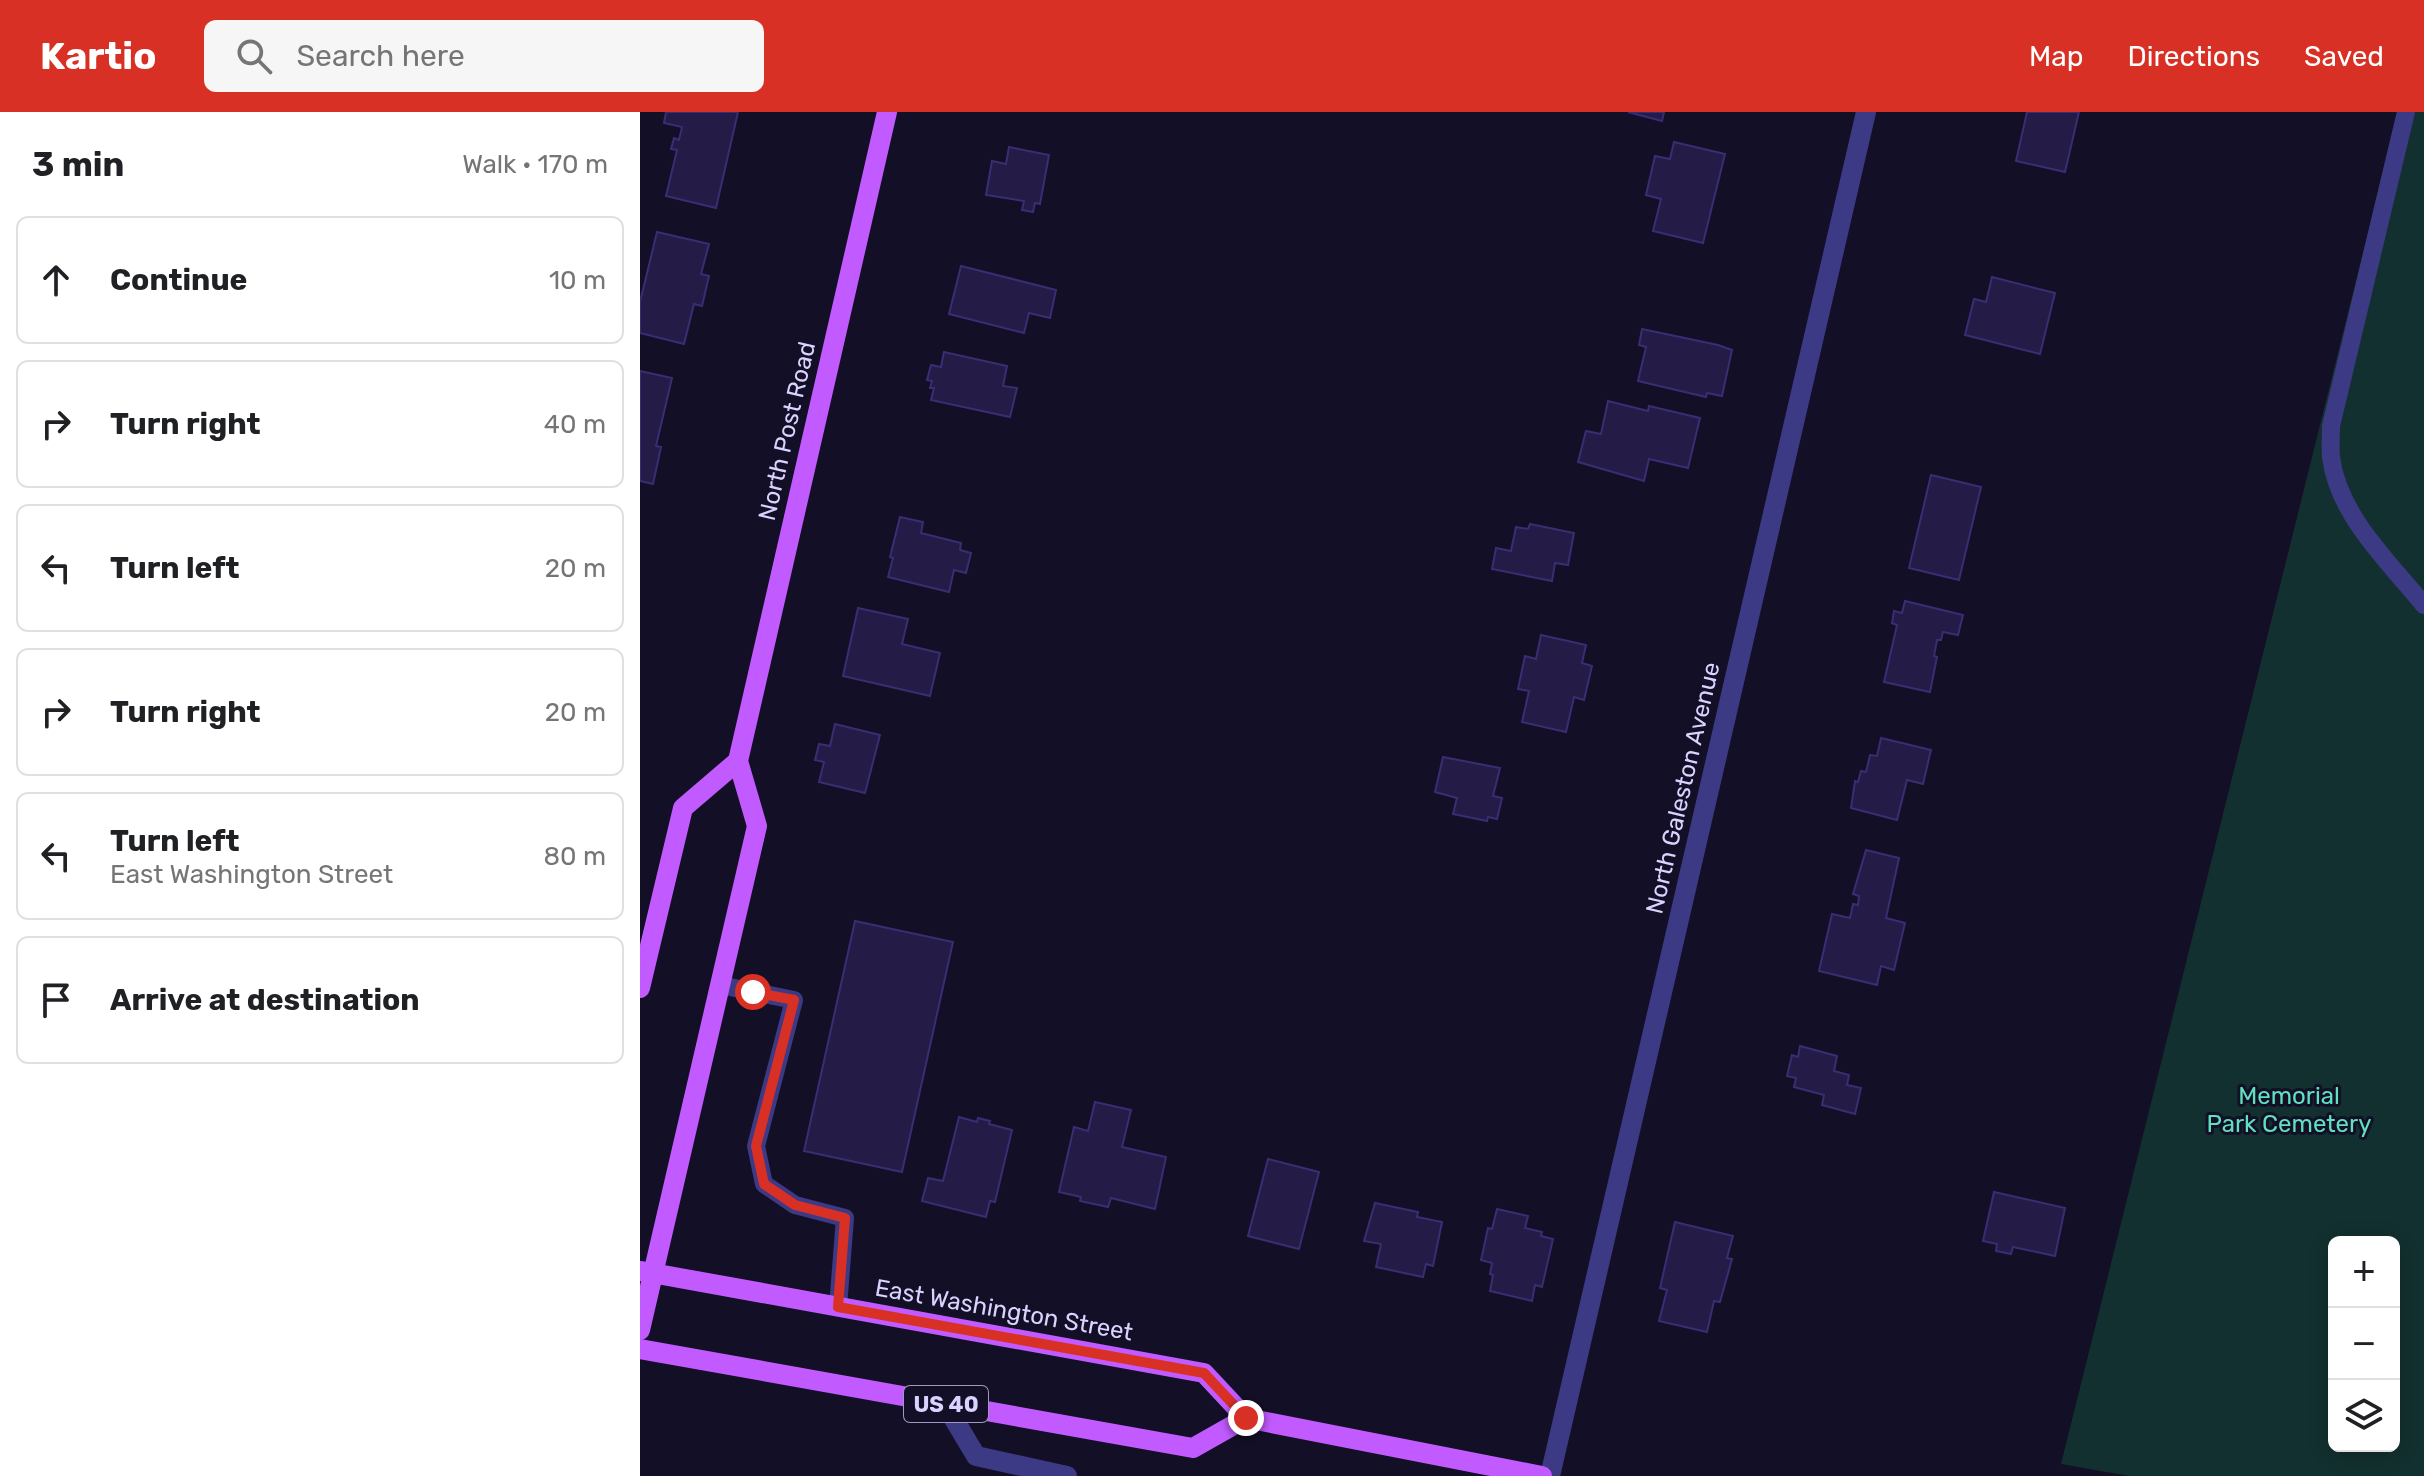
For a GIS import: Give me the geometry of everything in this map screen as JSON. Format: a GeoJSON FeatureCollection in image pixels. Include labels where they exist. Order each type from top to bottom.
{"type":"FeatureCollection","features":[{"type":"Feature","properties":{"kind":"main road","name":"North Post Road"},"geometry":{"type":"LineString","coordinates":[[642,1321],[647,1272],[757,826],[738,761],[887,112]]}},
{"type":"Feature","properties":{"kind":"main road"},"geometry":{"type":"LineString","coordinates":[[640,988],[683,808],[738,761]]}},
{"type":"Feature","properties":{"kind":"main road","name":"East Washington Street"},"geometry":{"type":"LineString","coordinates":[[647,1272],[1204,1373],[1246,1418]]}},
{"type":"Feature","properties":{"kind":"main road","name":"US 40"},"geometry":{"type":"LineString","coordinates":[[640,1349],[1193,1448],[1246,1418]]}},
{"type":"Feature","properties":{"kind":"main road"},"geometry":{"type":"LineString","coordinates":[[1246,1418],[1542,1476]]}},
{"type":"Feature","properties":{"kind":"street","name":"North Galeston Avenue"},"geometry":{"type":"LineString","coordinates":[[1550,1476],[1866,112]]}},
{"type":"Feature","properties":{"kind":"street"},"geometry":{"type":"LineString","coordinates":[[945,1404],[976,1456],[1067,1476]]}},
{"type":"Feature","properties":{"kind":"lane"},"geometry":{"type":"LineString","coordinates":[[2406,112],[2331,426],[2331,457],[2338,486],[2355,518],[2424,605]]}},
{"type":"Feature","properties":{"kind":"lane"},"geometry":{"type":"LineString","coordinates":[[720,985],[794,1000],[756,1146],[764,1184],[795,1205],[845,1218],[838,1307]]}},
{"type":"Feature","properties":{"kind":"green space","name":"Memorial Park Cemetery"},"geometry":{"type":"Polygon","coordinates":[[[2398,112],[2424,112],[2424,1476],[2129,1476],[2061,1464],[2398,112]]]}},
{"type":"Feature","properties":{"kind":"building"},"geometry":{"type":"Polygon","coordinates":[[[666,112],[738,112],[716,208],[666,196],[677,150],[671,149],[674,138],[679,140],[682,127],[664,123],[666,112]]]}},
{"type":"Feature","properties":{"kind":"building"},"geometry":{"type":"Polygon","coordinates":[[[1628,112],[1664,112],[1662,121],[1628,112]]]}},
{"type":"Feature","properties":{"kind":"building"},"geometry":{"type":"Polygon","coordinates":[[[2027,112],[2079,112],[2065,172],[2016,161],[2027,112]]]}},
{"type":"Feature","properties":{"kind":"building"},"geometry":{"type":"Polygon","coordinates":[[[1674,142],[1725,154],[1703,243],[1653,231],[1661,199],[1646,195],[1655,156],[1670,159],[1674,142]]]}},
{"type":"Feature","properties":{"kind":"building"},"geometry":{"type":"Polygon","coordinates":[[[1009,147],[1049,155],[1040,204],[1035,203],[1033,212],[1022,210],[1024,201],[986,195],[992,161],[1006,164],[1009,147]]]}},
{"type":"Feature","properties":{"kind":"building"},"geometry":{"type":"Polygon","coordinates":[[[657,232],[709,244],[701,274],[709,276],[702,306],[694,304],[684,344],[640,333],[640,302],[657,232]]]}},
{"type":"Feature","properties":{"kind":"building"},"geometry":{"type":"Polygon","coordinates":[[[961,266],[1056,290],[1050,318],[1029,313],[1024,333],[949,314],[961,266]]]}},
{"type":"Feature","properties":{"kind":"building"},"geometry":{"type":"Polygon","coordinates":[[[1992,277],[2055,293],[2040,354],[1965,335],[1974,299],[1986,302],[1992,277]]]}},
{"type":"Feature","properties":{"kind":"building"},"geometry":{"type":"Polygon","coordinates":[[[1642,329],[1732,350],[1722,396],[1707,393],[1706,397],[1638,381],[1646,347],[1639,345],[1642,329]]]}},
{"type":"Feature","properties":{"kind":"building"},"geometry":{"type":"Polygon","coordinates":[[[944,352],[1007,366],[1003,386],[1017,388],[1010,417],[931,400],[934,388],[930,388],[932,381],[927,380],[931,365],[941,367],[944,352]]]}},
{"type":"Feature","properties":{"kind":"building"},"geometry":{"type":"Polygon","coordinates":[[[640,371],[672,378],[656,446],[661,447],[653,484],[640,481],[640,371]]]}},
{"type":"Feature","properties":{"kind":"building"},"geometry":{"type":"Polygon","coordinates":[[[1608,401],[1648,411],[1649,406],[1700,418],[1688,468],[1649,459],[1644,481],[1578,462],[1586,431],[1601,434],[1608,401]]]}},
{"type":"Feature","properties":{"kind":"building"},"geometry":{"type":"Polygon","coordinates":[[[1931,475],[1981,487],[1959,580],[1909,568],[1931,475]]]}},
{"type":"Feature","properties":{"kind":"building"},"geometry":{"type":"Polygon","coordinates":[[[900,517],[923,522],[921,533],[961,543],[960,550],[971,553],[966,573],[954,570],[949,592],[888,577],[900,517]]]}},
{"type":"Feature","properties":{"kind":"building"},"geometry":{"type":"Polygon","coordinates":[[[1530,524],[1574,533],[1568,565],[1555,563],[1552,581],[1492,569],[1496,548],[1511,551],[1516,527],[1528,529],[1530,524]]]}},
{"type":"Feature","properties":{"kind":"building"},"geometry":{"type":"Polygon","coordinates":[[[1905,601],[1963,615],[1958,635],[1943,632],[1941,640],[1937,640],[1930,692],[1884,682],[1897,625],[1892,623],[1894,611],[1902,613],[1905,601]]]}},
{"type":"Feature","properties":{"kind":"building"},"geometry":{"type":"Polygon","coordinates":[[[858,608],[908,619],[902,644],[940,653],[930,696],[843,676],[858,608]]]}},
{"type":"Feature","properties":{"kind":"building"},"geometry":{"type":"Polygon","coordinates":[[[1541,635],[1586,645],[1582,663],[1592,666],[1584,700],[1574,697],[1566,732],[1522,722],[1529,691],[1518,689],[1525,656],[1536,659],[1541,635]]]}},
{"type":"Feature","properties":{"kind":"building"},"geometry":{"type":"Polygon","coordinates":[[[835,724],[880,735],[865,793],[819,782],[824,762],[815,760],[819,744],[830,746],[835,724]]]}},
{"type":"Feature","properties":{"kind":"building"},"geometry":{"type":"Polygon","coordinates":[[[1881,738],[1931,750],[1923,784],[1907,780],[1897,820],[1851,808],[1855,781],[1858,782],[1861,771],[1866,772],[1870,755],[1877,756],[1881,738]]]}},
{"type":"Feature","properties":{"kind":"building"},"geometry":{"type":"Polygon","coordinates":[[[1443,757],[1500,768],[1493,796],[1502,798],[1497,819],[1488,817],[1487,821],[1453,814],[1457,798],[1435,792],[1443,757]]]}},
{"type":"Feature","properties":{"kind":"building"},"geometry":{"type":"Polygon","coordinates":[[[1866,850],[1899,858],[1886,918],[1905,923],[1894,970],[1881,966],[1877,985],[1819,971],[1832,914],[1850,918],[1853,904],[1858,905],[1859,896],[1853,894],[1866,850]]]}},
{"type":"Feature","properties":{"kind":"building"},"geometry":{"type":"Polygon","coordinates":[[[855,921],[953,942],[902,1172],[804,1151],[855,921]]]}},
{"type":"Feature","properties":{"kind":"building"},"geometry":{"type":"Polygon","coordinates":[[[1800,1046],[1837,1056],[1834,1071],[1849,1075],[1847,1085],[1861,1088],[1855,1114],[1822,1105],[1824,1095],[1794,1087],[1796,1078],[1787,1076],[1792,1055],[1798,1057],[1800,1046]]]}},
{"type":"Feature","properties":{"kind":"building"},"geometry":{"type":"Polygon","coordinates":[[[1095,1102],[1131,1110],[1122,1147],[1166,1157],[1155,1209],[1111,1198],[1108,1207],[1080,1201],[1081,1197],[1059,1192],[1074,1127],[1088,1131],[1095,1102]]]}},
{"type":"Feature","properties":{"kind":"building"},"geometry":{"type":"Polygon","coordinates":[[[959,1117],[977,1122],[978,1118],[1012,1130],[995,1202],[990,1201],[986,1217],[922,1201],[928,1178],[943,1181],[959,1117]]]}},
{"type":"Feature","properties":{"kind":"building"},"geometry":{"type":"Polygon","coordinates":[[[1268,1159],[1319,1172],[1299,1249],[1248,1236],[1268,1159]]]}},
{"type":"Feature","properties":{"kind":"building"},"geometry":{"type":"Polygon","coordinates":[[[1994,1192],[2065,1208],[2055,1256],[2013,1247],[2011,1254],[1996,1251],[1997,1244],[1983,1241],[1994,1192]]]}},
{"type":"Feature","properties":{"kind":"building"},"geometry":{"type":"Polygon","coordinates":[[[1375,1203],[1418,1212],[1417,1217],[1442,1222],[1433,1266],[1426,1264],[1423,1277],[1376,1267],[1381,1244],[1364,1241],[1375,1203]]]}},
{"type":"Feature","properties":{"kind":"building"},"geometry":{"type":"Polygon","coordinates":[[[1497,1209],[1528,1216],[1525,1228],[1542,1232],[1541,1236],[1553,1239],[1542,1287],[1535,1285],[1532,1301],[1490,1291],[1492,1263],[1481,1260],[1488,1228],[1492,1229],[1497,1209]]]}},
{"type":"Feature","properties":{"kind":"building"},"geometry":{"type":"Polygon","coordinates":[[[1675,1222],[1733,1236],[1727,1258],[1732,1259],[1720,1302],[1714,1301],[1707,1332],[1659,1321],[1667,1290],[1660,1288],[1675,1222]]]}},
{"type":"Feature","properties":{"kind":"route"},"geometry":{"type":"LineString","coordinates":[[753,992],[794,1000],[756,1146],[764,1184],[795,1205],[845,1218],[838,1307],[1204,1373],[1246,1418]]}}]}
